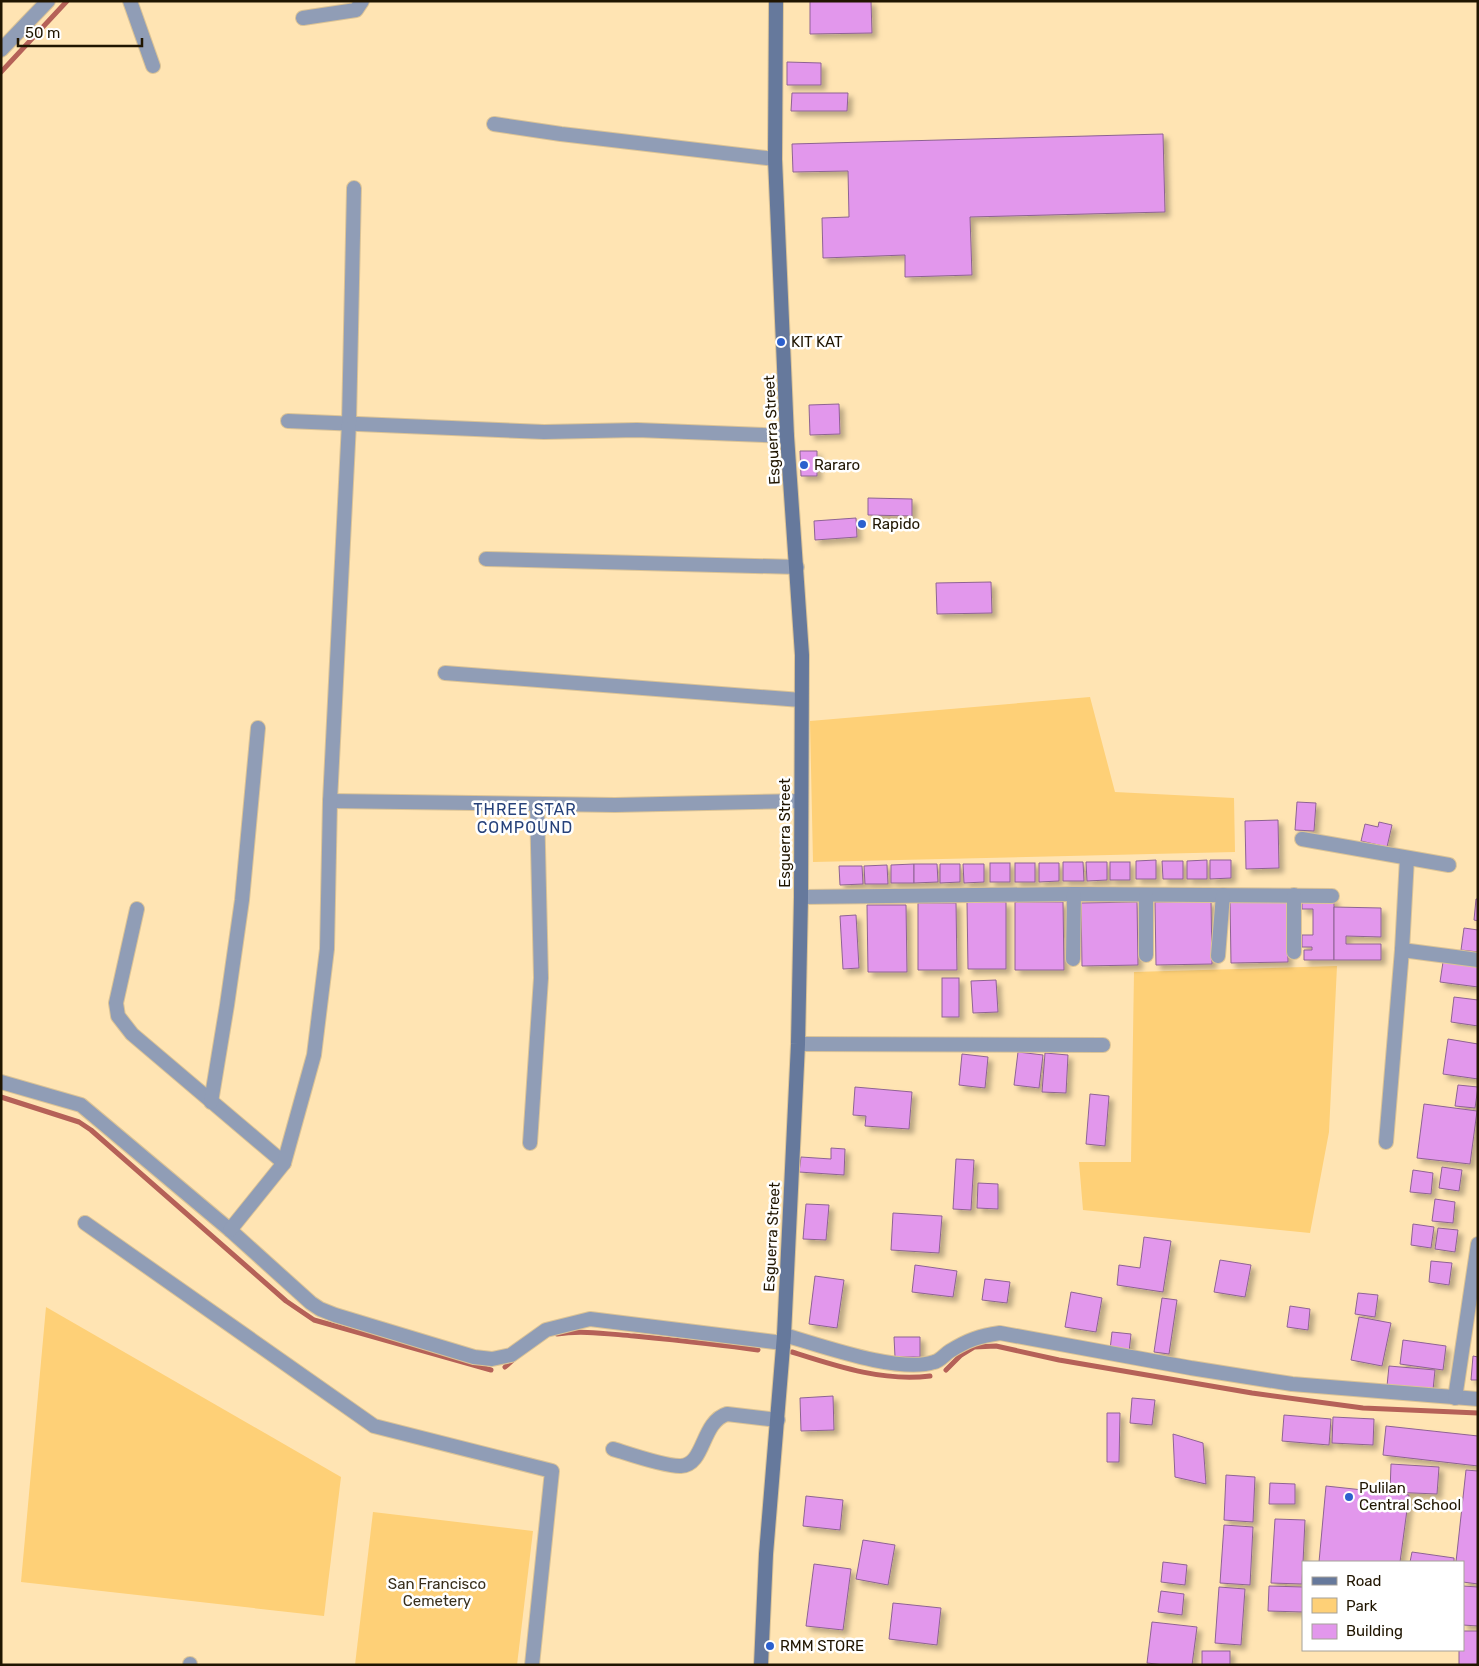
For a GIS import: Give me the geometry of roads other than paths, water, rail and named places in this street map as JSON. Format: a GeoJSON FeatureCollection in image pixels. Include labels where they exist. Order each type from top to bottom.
{"type":"FeatureCollection","features":[{"type":"Feature","properties":{"kind":"main road","name":"Esguerra Street"},"geometry":{"type":"LineString","coordinates":[[761,1665],[766,1554],[783,1339],[798,1044],[801,897],[802,655],[787,436],[775,159],[776,1]]}},
{"type":"Feature","properties":{"kind":"street"},"geometry":{"type":"LineString","coordinates":[[1,50],[48,1]]}},
{"type":"Feature","properties":{"kind":"street"},"geometry":{"type":"LineString","coordinates":[[130,1],[154,66]]}},
{"type":"Feature","properties":{"kind":"street"},"geometry":{"type":"LineString","coordinates":[[303,18],[356,10],[362,1]]}},
{"type":"Feature","properties":{"kind":"street"},"geometry":{"type":"LineString","coordinates":[[494,124],[561,134],[775,159]]}},
{"type":"Feature","properties":{"kind":"street"},"geometry":{"type":"LineString","coordinates":[[230,1230],[284,1163],[314,1055],[327,949],[330,800],[349,423],[354,188]]}},
{"type":"Feature","properties":{"kind":"street"},"geometry":{"type":"LineString","coordinates":[[288,420],[544,432],[636,430],[787,436]]}},
{"type":"Feature","properties":{"kind":"street"},"geometry":{"type":"LineString","coordinates":[[486,559],[797,567]]}},
{"type":"Feature","properties":{"kind":"street"},"geometry":{"type":"LineString","coordinates":[[445,673],[801,700]]}},
{"type":"Feature","properties":{"kind":"street"},"geometry":{"type":"LineString","coordinates":[[211,1102],[242,900],[258,728]]}},
{"type":"Feature","properties":{"kind":"street"},"geometry":{"type":"LineString","coordinates":[[330,800],[615,805],[801,801]]}},
{"type":"Feature","properties":{"kind":"street"},"geometry":{"type":"LineString","coordinates":[[530,1143],[541,978],[537,804]]}},
{"type":"Feature","properties":{"kind":"street"},"geometry":{"type":"LineString","coordinates":[[1302,839],[1449,865]]}},
{"type":"Feature","properties":{"kind":"street"},"geometry":{"type":"LineString","coordinates":[[1386,1142],[1408,858]]}},
{"type":"Feature","properties":{"kind":"street"},"geometry":{"type":"LineString","coordinates":[[801,897],[1074,894],[1332,896]]}},
{"type":"Feature","properties":{"kind":"street"},"geometry":{"type":"LineString","coordinates":[[1073,959],[1074,894]]}},
{"type":"Feature","properties":{"kind":"street"},"geometry":{"type":"LineString","coordinates":[[1146,895],[1146,955]]}},
{"type":"Feature","properties":{"kind":"street"},"geometry":{"type":"LineString","coordinates":[[1218,956],[1223,895]]}},
{"type":"Feature","properties":{"kind":"street"},"geometry":{"type":"LineString","coordinates":[[1294,895],[1294,952]]}},
{"type":"Feature","properties":{"kind":"street"},"geometry":{"type":"LineString","coordinates":[[137,908],[116,1003],[118,1016],[132,1034],[284,1163]]}},
{"type":"Feature","properties":{"kind":"street"},"geometry":{"type":"LineString","coordinates":[[1402,950],[1478,960]]}},
{"type":"Feature","properties":{"kind":"street"},"geometry":{"type":"LineString","coordinates":[[798,1044],[1103,1045]]}},
{"type":"Feature","properties":{"kind":"street"},"geometry":{"type":"LineString","coordinates":[[1,1082],[81,1105],[230,1230],[320,1309],[474,1357],[492,1359],[511,1356],[546,1330],[590,1319],[783,1339],[881,1362],[916,1364],[935,1362],[948,1352],[979,1336],[1000,1333],[1191,1368],[1292,1384],[1478,1399]]}},
{"type":"Feature","properties":{"kind":"street"},"geometry":{"type":"LineString","coordinates":[[85,1223],[374,1426],[552,1471],[532,1665]]}},
{"type":"Feature","properties":{"kind":"street"},"geometry":{"type":"LineString","coordinates":[[1455,1398],[1478,1244]]}},
{"type":"Feature","properties":{"kind":"street"},"geometry":{"type":"LineString","coordinates":[[613,1449],[672,1466],[684,1466],[695,1460],[710,1426],[720,1416],[727,1414],[778,1420]]}},
{"type":"Feature","properties":{"kind":"waterway"},"geometry":{"type":"LineString","coordinates":[[1,72],[67,1]]}},
{"type":"Feature","properties":{"kind":"waterway"},"geometry":{"type":"LineString","coordinates":[[1,1097],[79,1122],[91,1130],[286,1301],[314,1320],[491,1370]]}},
{"type":"Feature","properties":{"kind":"waterway"},"geometry":{"type":"LineString","coordinates":[[557,1334],[576,1332],[605,1333],[758,1350]]}},
{"type":"Feature","properties":{"kind":"waterway"},"geometry":{"type":"LineString","coordinates":[[946,1370],[961,1355],[974,1347],[996,1346],[1059,1360],[1252,1393],[1363,1408],[1478,1413]]}},
{"type":"Feature","properties":{"kind":"waterway"},"geometry":{"type":"LineString","coordinates":[[792,1352],[877,1375],[895,1377],[930,1376]]}},
{"type":"Feature","properties":{"kind":"waterway"},"geometry":{"type":"LineString","coordinates":[[505,1367],[514,1359]]}},
{"type":"Feature","properties":{"kind":"place","name":"KIT KAT"},"geometry":{"type":"Point","coordinates":[781,342]}},
{"type":"Feature","properties":{"kind":"place","name":"Rararo"},"geometry":{"type":"Point","coordinates":[804,465]}},
{"type":"Feature","properties":{"kind":"place","name":"Rapido"},"geometry":{"type":"Point","coordinates":[862,524]}},
{"type":"Feature","properties":{"kind":"place","name":"Pulilan Central School"},"geometry":{"type":"Point","coordinates":[1349,1497]}},
{"type":"Feature","properties":{"kind":"place","name":"RMM STORE"},"geometry":{"type":"Point","coordinates":[770,1646]}},
{"type":"Feature","properties":{"kind":"district","name":"THREE STAR COMPOUND"},"geometry":{"type":"Point","coordinates":[525,818]}},
{"type":"Feature","properties":{"kind":"park label","name":"San Francisco Cemetery"},"geometry":{"type":"Point","coordinates":[437,1592]}}]}
